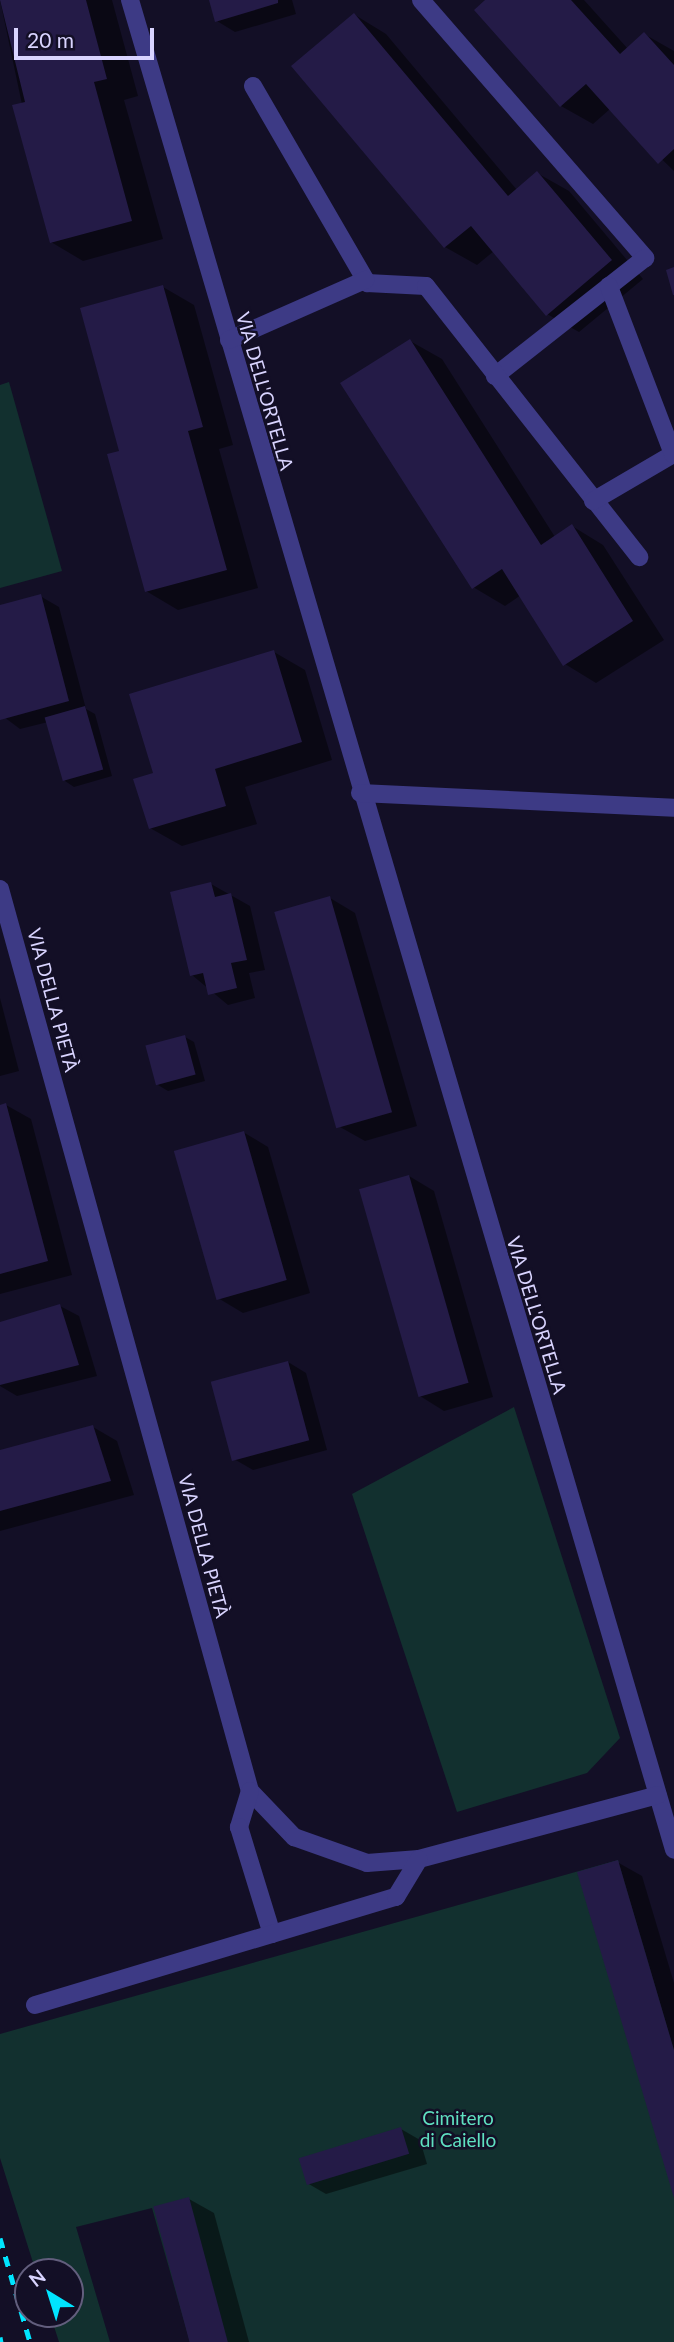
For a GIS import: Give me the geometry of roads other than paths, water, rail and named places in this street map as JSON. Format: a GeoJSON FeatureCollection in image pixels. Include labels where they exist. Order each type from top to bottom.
{"type":"FeatureCollection","features":[{"type":"Feature","properties":{"kind":"street","name":"VIA DELL'ORTELLA"},"geometry":{"type":"LineString","coordinates":[[130,0],[360,793],[674,1850]]}},
{"type":"Feature","properties":{"kind":"street"},"geometry":{"type":"LineString","coordinates":[[421,0],[645,258],[495,376]]}},
{"type":"Feature","properties":{"kind":"street"},"geometry":{"type":"LineString","coordinates":[[253,86],[365,279]]}},
{"type":"Feature","properties":{"kind":"street"},"geometry":{"type":"LineString","coordinates":[[229,340],[365,279],[426,286],[639,557]]}},
{"type":"Feature","properties":{"kind":"street"},"geometry":{"type":"LineString","coordinates":[[593,500],[673,454],[609,286]]}},
{"type":"Feature","properties":{"kind":"street"},"geometry":{"type":"LineString","coordinates":[[360,793],[674,808]]}},
{"type":"Feature","properties":{"kind":"street","name":"VIA DELLA PIETÀ"},"geometry":{"type":"LineString","coordinates":[[0,889],[250,1791],[294,1837],[366,1863],[419,1859],[658,1795]]}},
{"type":"Feature","properties":{"kind":"street"},"geometry":{"type":"LineString","coordinates":[[250,1791],[239,1827],[272,1934]]}},
{"type":"Feature","properties":{"kind":"street"},"geometry":{"type":"LineString","coordinates":[[34,2005],[396,1897],[419,1859]]}},
{"type":"Feature","properties":{"kind":"railway"},"geometry":{"type":"LineString","coordinates":[[0,2238],[30,2342]]}},
{"type":"Feature","properties":{"kind":"railway"},"geometry":{"type":"LineString","coordinates":[[0,2337],[1,2342]]}},
{"type":"Feature","properties":{"kind":"park label","name":"Cimitero di Caiello"},"geometry":{"type":"Point","coordinates":[458,2129]}}]}
